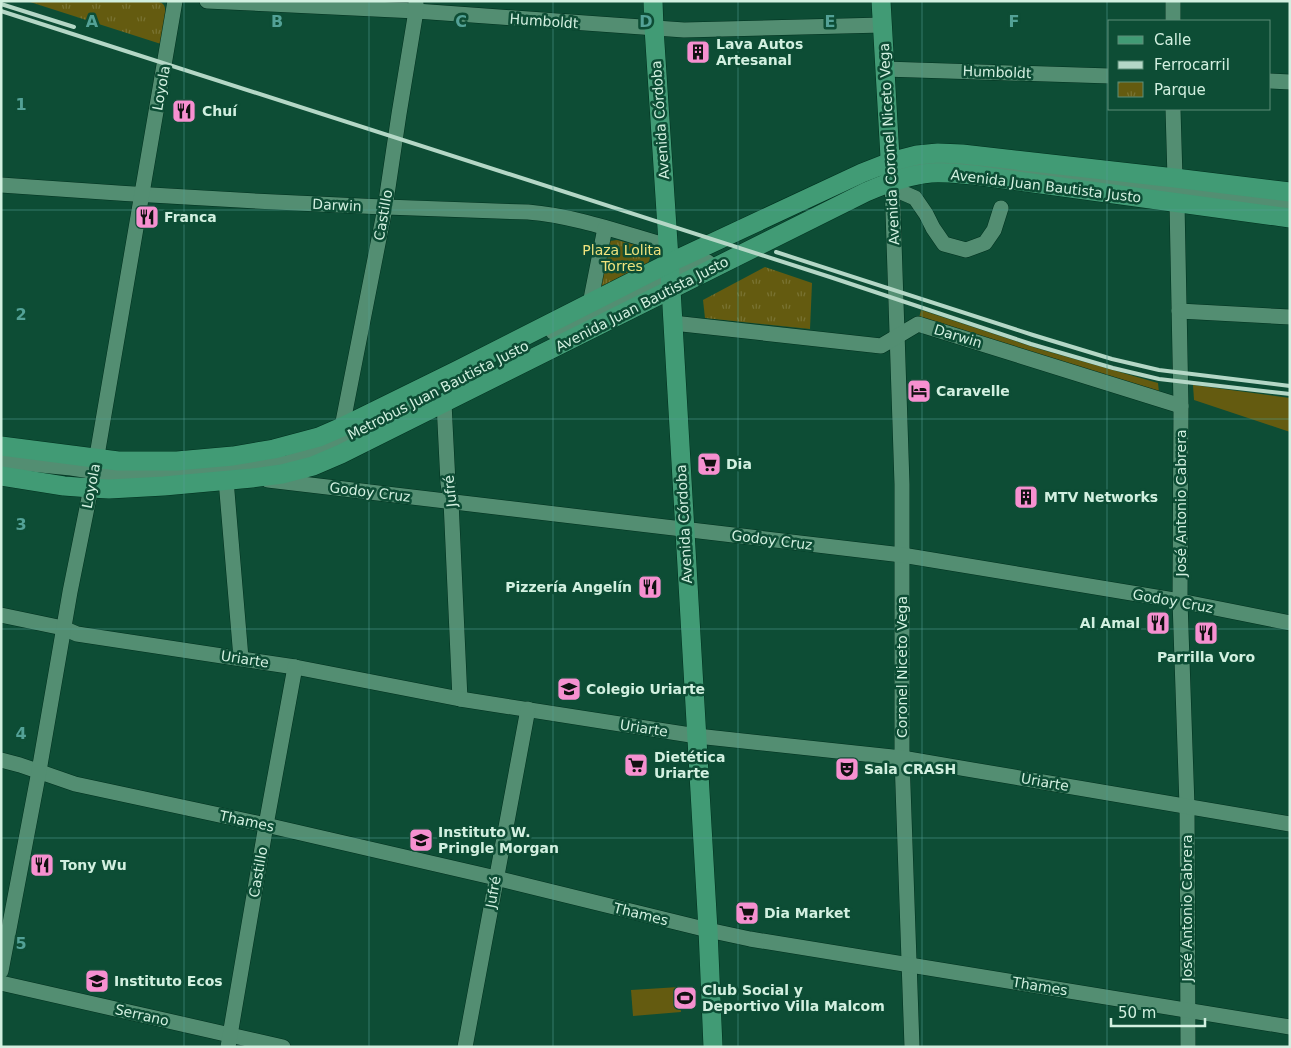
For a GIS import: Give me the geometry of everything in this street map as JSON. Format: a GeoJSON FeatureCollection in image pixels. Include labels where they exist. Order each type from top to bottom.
{"type":"FeatureCollection","features":[{"type":"Feature","properties":{"kind":"main road","name":"Avenida Córdoba"},"geometry":{"type":"LineString","coordinates":[[654,1],[654,28],[670,269],[708,930],[713,1047]]}},
{"type":"Feature","properties":{"kind":"main road","name":"Avenida Coronel Niceto Vega"},"geometry":{"type":"LineString","coordinates":[[881,1],[891,176]]}},
{"type":"Feature","properties":{"kind":"main road","name":"Avenida Juan Bautista Justo"},"geometry":{"type":"LineString","coordinates":[[1,476],[64,486],[118,461],[177,461],[233,456],[274,449],[319,438],[590,304],[670,269],[866,192],[917,156],[938,153],[962,154],[1176,190],[1290,218]]}},
{"type":"Feature","properties":{"kind":"main road","name":"Avenida Juan Bautista Justo"},"geometry":{"type":"LineString","coordinates":[[1,446],[94,473],[109,488],[164,486],[252,478],[282,474],[313,466],[444,403],[670,269],[862,173],[891,176],[931,173],[1176,190],[1290,192]]}},
{"type":"Feature","properties":{"kind":"street","name":"Loyola"},"geometry":{"type":"LineString","coordinates":[[1,971],[39,771],[63,628],[94,473],[176,1]]}},
{"type":"Feature","properties":{"kind":"street","name":"Humboldt"},"geometry":{"type":"LineString","coordinates":[[206,1],[416,6],[684,30],[882,25]]}},
{"type":"Feature","properties":{"kind":"street"},"geometry":{"type":"LineString","coordinates":[[1173,1],[1173,20]]}},
{"type":"Feature","properties":{"kind":"street","name":"Castillo"},"geometry":{"type":"LineString","coordinates":[[342,427],[386,208],[416,6]]}},
{"type":"Feature","properties":{"kind":"street","name":"Humboldt"},"geometry":{"type":"LineString","coordinates":[[884,69],[1108,76]]}},
{"type":"Feature","properties":{"kind":"street"},"geometry":{"type":"LineString","coordinates":[[1271,81],[1290,82]]}},
{"type":"Feature","properties":{"kind":"street","name":"José Antonio Cabrera"},"geometry":{"type":"LineString","coordinates":[[1173,110],[1182,406],[1180,601],[1186,806],[1188,1047]]}},
{"type":"Feature","properties":{"kind":"street"},"geometry":{"type":"LineString","coordinates":[[891,176],[915,198],[944,244],[966,250],[985,243],[994,230],[1001,208]]}},
{"type":"Feature","properties":{"kind":"street","name":"Avenida Coronel Niceto Vega"},"geometry":{"type":"LineString","coordinates":[[891,176],[895,288]]}},
{"type":"Feature","properties":{"kind":"street","name":"Darwin"},"geometry":{"type":"LineString","coordinates":[[1,185],[142,195],[386,208],[550,214],[606,228],[670,269]]}},
{"type":"Feature","properties":{"kind":"street"},"geometry":{"type":"LineString","coordinates":[[1176,190],[1290,204]]}},
{"type":"Feature","properties":{"kind":"street"},"geometry":{"type":"LineString","coordinates":[[590,304],[606,228]]}},
{"type":"Feature","properties":{"kind":"street","name":"Metrobus Juan Bautista Justo"},"geometry":{"type":"LineString","coordinates":[[1,461],[71,468],[117,476],[244,469],[286,463],[306,456],[638,289],[670,269]]}},
{"type":"Feature","properties":{"kind":"street","name":"Coronel Niceto Vega"},"geometry":{"type":"LineString","coordinates":[[895,288],[902,484],[902,758],[912,1047]]}},
{"type":"Feature","properties":{"kind":"street"},"geometry":{"type":"LineString","coordinates":[[1179,311],[1290,317]]}},
{"type":"Feature","properties":{"kind":"street","name":"Darwin"},"geometry":{"type":"LineString","coordinates":[[673,324],[880,346],[918,324],[1182,406]]}},
{"type":"Feature","properties":{"kind":"street","name":"Jufré"},"geometry":{"type":"LineString","coordinates":[[444,403],[448,483],[451,502],[460,699]]}},
{"type":"Feature","properties":{"kind":"street","name":"Godoy Cruz"},"geometry":{"type":"LineString","coordinates":[[252,478],[902,555],[1180,601],[1290,623]]}},
{"type":"Feature","properties":{"kind":"street"},"geometry":{"type":"LineString","coordinates":[[226,480],[242,658]]}},
{"type":"Feature","properties":{"kind":"street","name":"Uriarte"},"geometry":{"type":"LineString","coordinates":[[1,616],[63,628],[77,634],[242,658],[460,699],[697,736],[902,758],[1290,824]]}},
{"type":"Feature","properties":{"kind":"street","name":"Castillo"},"geometry":{"type":"LineString","coordinates":[[229,1041],[295,668]]}},
{"type":"Feature","properties":{"kind":"street","name":"Jufré"},"geometry":{"type":"LineString","coordinates":[[465,1047],[528,709]]}},
{"type":"Feature","properties":{"kind":"street","name":"Thames"},"geometry":{"type":"LineString","coordinates":[[1,760],[75,784],[496,878],[750,939],[1290,1027]]}},
{"type":"Feature","properties":{"kind":"street","name":"Serrano"},"geometry":{"type":"LineString","coordinates":[[1,983],[229,1041],[283,1047]]}},
{"type":"Feature","properties":{"kind":"green space"},"geometry":{"type":"Polygon","coordinates":[[[27,1],[160,2],[165,7],[165,23],[161,44],[27,1]]]}},
{"type":"Feature","properties":{"kind":"green space","name":"Plaza Lolita Torres"},"geometry":{"type":"Polygon","coordinates":[[[617,240],[646,248],[649,251],[650,258],[648,263],[603,287],[598,285],[610,241],[617,240]]]}},
{"type":"Feature","properties":{"kind":"green space"},"geometry":{"type":"Polygon","coordinates":[[[765,267],[812,283],[810,329],[705,318],[703,300],[765,267]]]}},
{"type":"Feature","properties":{"kind":"green space"},"geometry":{"type":"Polygon","coordinates":[[[921,310],[1039,349],[1158,383],[1159,392],[919,318],[921,310]]]}},
{"type":"Feature","properties":{"kind":"green space"},"geometry":{"type":"Polygon","coordinates":[[[1193,385],[1290,398],[1290,432],[1194,400],[1193,385]]]}},
{"type":"Feature","properties":{"kind":"green space"},"geometry":{"type":"Polygon","coordinates":[[[679,987],[681,1012],[633,1016],[631,990],[679,987]]]}},
{"type":"Feature","properties":{"kind":"railway"},"geometry":{"type":"LineString","coordinates":[[1,4],[74,27]]}},
{"type":"Feature","properties":{"kind":"railway"},"geometry":{"type":"LineString","coordinates":[[1,11],[830,277],[1031,344],[1113,368],[1159,379],[1290,394]]}},
{"type":"Feature","properties":{"kind":"railway"},"geometry":{"type":"LineString","coordinates":[[776,252],[1112,359],[1159,370],[1290,386]]}},
{"type":"Feature","properties":{"kind":"place","name":"Lava Autos Artesanal"},"geometry":{"type":"Point","coordinates":[698,52]}},
{"type":"Feature","properties":{"kind":"place","name":"Chuí"},"geometry":{"type":"Point","coordinates":[184,111]}},
{"type":"Feature","properties":{"kind":"place","name":"Franca"},"geometry":{"type":"Point","coordinates":[147,217]}},
{"type":"Feature","properties":{"kind":"place","name":"Caravelle"},"geometry":{"type":"Point","coordinates":[919,391]}},
{"type":"Feature","properties":{"kind":"place","name":"Dia"},"geometry":{"type":"Point","coordinates":[709,464]}},
{"type":"Feature","properties":{"kind":"place","name":"MTV Networks"},"geometry":{"type":"Point","coordinates":[1026,497]}},
{"type":"Feature","properties":{"kind":"place","name":"Pizzería Angelín"},"geometry":{"type":"Point","coordinates":[650,587]}},
{"type":"Feature","properties":{"kind":"place","name":"Al Amal"},"geometry":{"type":"Point","coordinates":[1158,623]}},
{"type":"Feature","properties":{"kind":"place","name":"Parrilla Voro"},"geometry":{"type":"Point","coordinates":[1206,633]}},
{"type":"Feature","properties":{"kind":"place","name":"Colegio Uriarte"},"geometry":{"type":"Point","coordinates":[569,689]}},
{"type":"Feature","properties":{"kind":"place","name":"Dietética Uriarte"},"geometry":{"type":"Point","coordinates":[636,765]}},
{"type":"Feature","properties":{"kind":"place","name":"Sala CRASH"},"geometry":{"type":"Point","coordinates":[847,769]}},
{"type":"Feature","properties":{"kind":"place","name":"Instituto W. Pringle Morgan"},"geometry":{"type":"Point","coordinates":[421,840]}},
{"type":"Feature","properties":{"kind":"place","name":"Tony Wu"},"geometry":{"type":"Point","coordinates":[42,865]}},
{"type":"Feature","properties":{"kind":"place","name":"Dia Market"},"geometry":{"type":"Point","coordinates":[747,913]}},
{"type":"Feature","properties":{"kind":"place","name":"Instituto Ecos"},"geometry":{"type":"Point","coordinates":[97,981]}},
{"type":"Feature","properties":{"kind":"place","name":"Club Social y Deportivo Villa Malcom"},"geometry":{"type":"Point","coordinates":[685,998]}}]}
